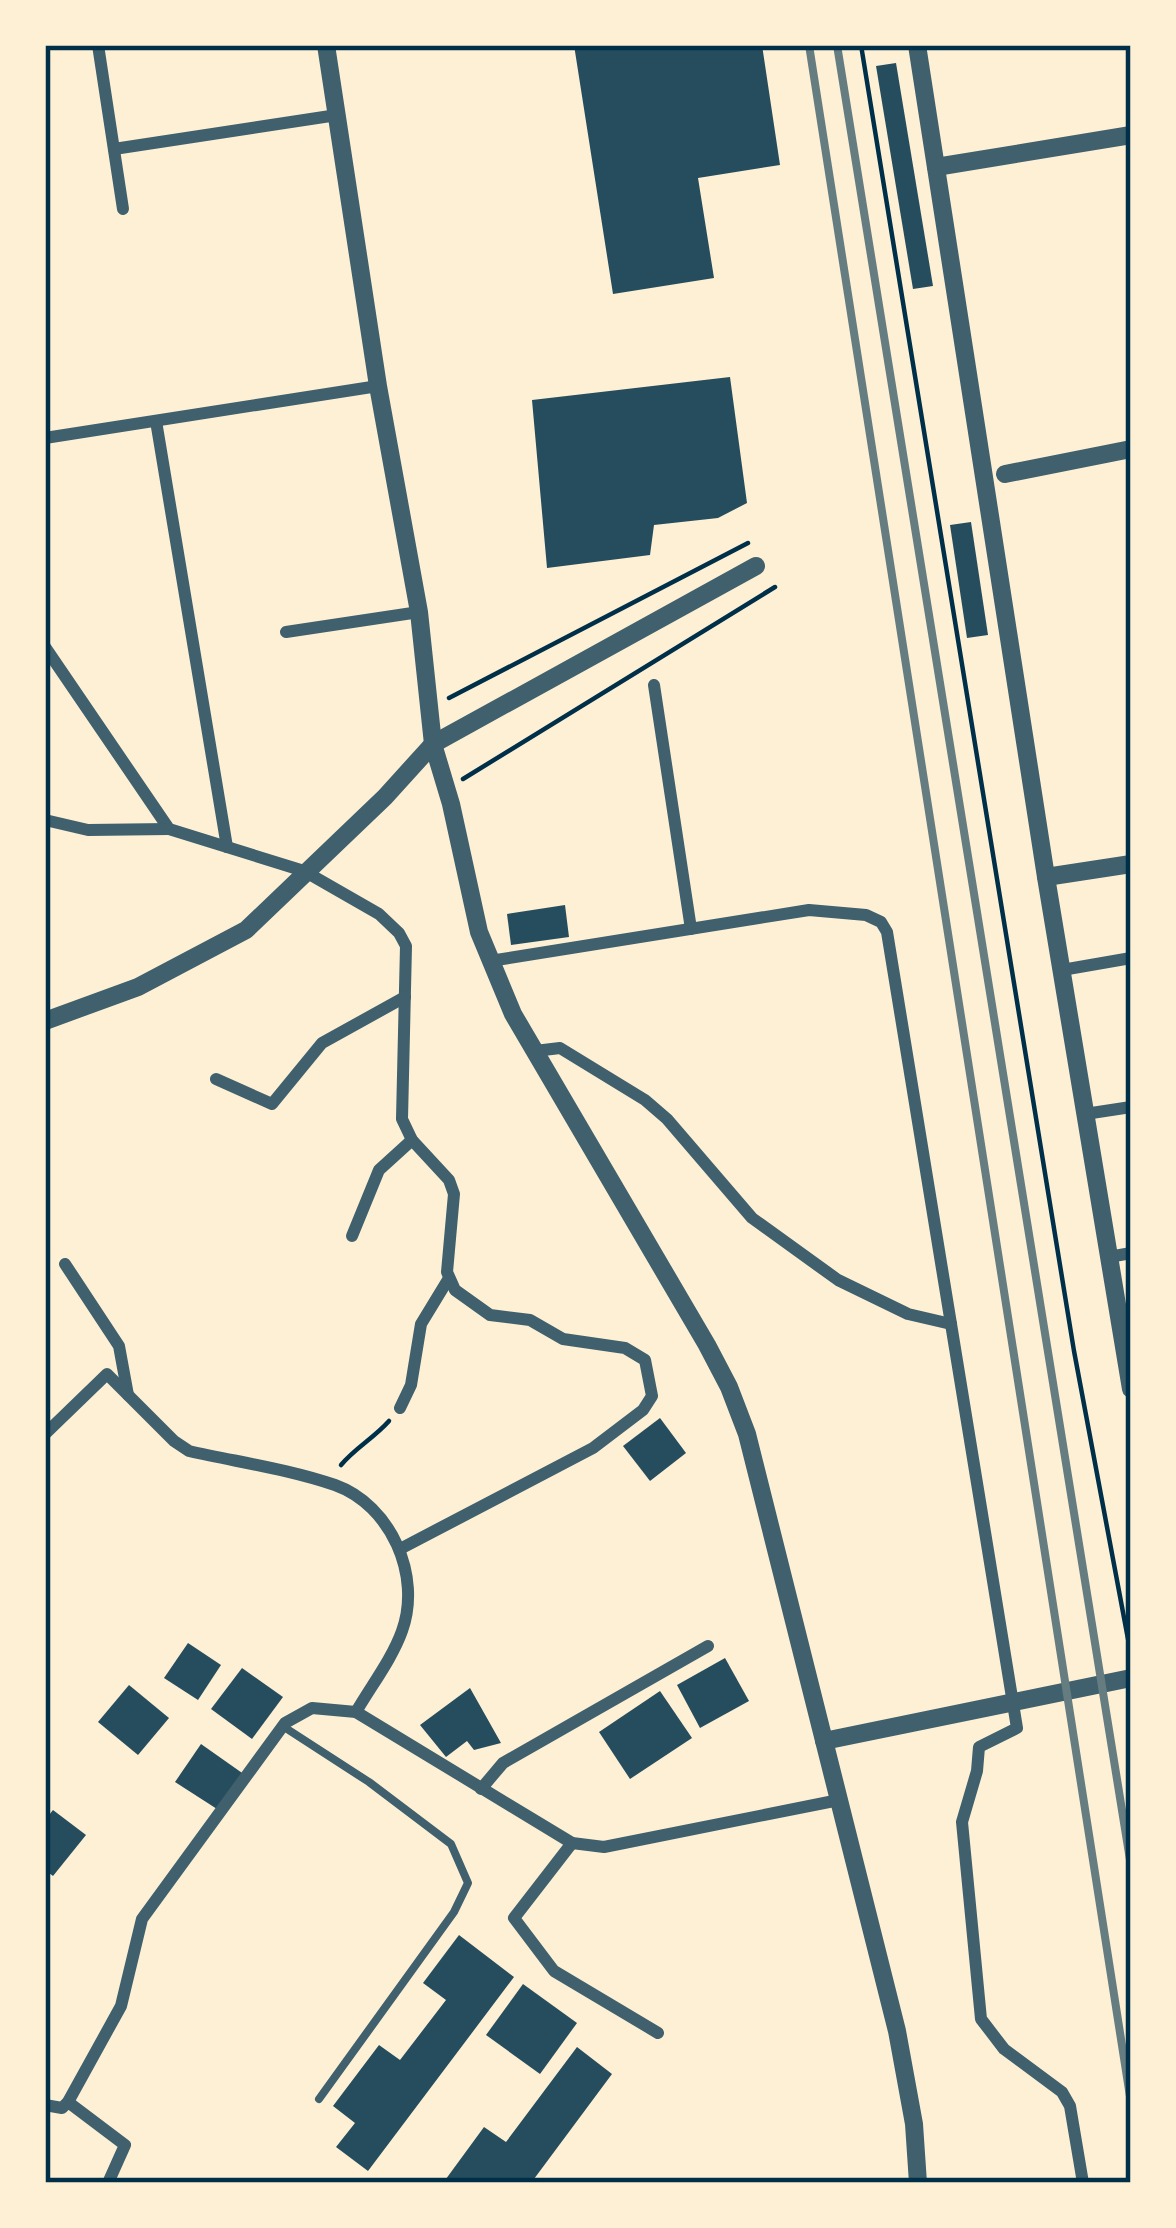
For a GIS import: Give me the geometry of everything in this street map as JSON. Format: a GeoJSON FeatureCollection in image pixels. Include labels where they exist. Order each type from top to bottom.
{"type":"FeatureCollection","features":[{"type":"Feature","properties":{"kind":"street"},"geometry":{"type":"LineString","coordinates":[[98,45],[123,208]]}},
{"type":"Feature","properties":{"kind":"street"},"geometry":{"type":"LineString","coordinates":[[326,45],[378,386],[419,612],[434,745],[479,932],[535,1051],[729,1387],[747,1434],[897,2031],[914,2124],[918,2183]]}},
{"type":"Feature","properties":{"kind":"street"},"geometry":{"type":"LineString","coordinates":[[917,45],[1131,1389]]}},
{"type":"Feature","properties":{"kind":"street"},"geometry":{"type":"LineString","coordinates":[[114,149],[337,115]]}},
{"type":"Feature","properties":{"kind":"street"},"geometry":{"type":"LineString","coordinates":[[936,167],[1131,136]]}},
{"type":"Feature","properties":{"kind":"street"},"geometry":{"type":"LineString","coordinates":[[45,439],[378,386]]}},
{"type":"Feature","properties":{"kind":"street"},"geometry":{"type":"LineString","coordinates":[[156,421],[227,847]]}},
{"type":"Feature","properties":{"kind":"street"},"geometry":{"type":"LineString","coordinates":[[1005,474],[1131,448]]}},
{"type":"Feature","properties":{"kind":"street"},"geometry":{"type":"LineString","coordinates":[[45,1021],[138,987],[246,930],[434,745],[756,566]]}},
{"type":"Feature","properties":{"kind":"street"},"geometry":{"type":"LineString","coordinates":[[286,632],[419,612]]}},
{"type":"Feature","properties":{"kind":"street"},"geometry":{"type":"LineString","coordinates":[[45,647],[169,829]]}},
{"type":"Feature","properties":{"kind":"street"},"geometry":{"type":"LineString","coordinates":[[654,685],[692,929]]}},
{"type":"Feature","properties":{"kind":"street"},"geometry":{"type":"LineString","coordinates":[[45,820],[88,830],[169,829],[304,871],[379,914],[400,933],[406,946],[402,1119],[412,1140],[454,1193],[447,1238],[454,1290],[490,1315],[530,1320],[562,1339],[637,1352],[645,1360],[652,1396],[644,1410],[592,1448],[400,1549]]}},
{"type":"Feature","properties":{"kind":"street"},"geometry":{"type":"LineString","coordinates":[[1046,878],[1131,864]]}},
{"type":"Feature","properties":{"kind":"street"},"geometry":{"type":"LineString","coordinates":[[490,961],[809,910],[866,915],[881,922],[887,932],[1017,1728],[979,1747],[962,1822],[981,2019],[1004,2049],[1062,2092],[1070,2106],[1083,2183]]}},
{"type":"Feature","properties":{"kind":"street"},"geometry":{"type":"LineString","coordinates":[[1062,970],[1131,958]]}},
{"type":"Feature","properties":{"kind":"street"},"geometry":{"type":"LineString","coordinates":[[216,1079],[272,1104],[322,1043],[405,998]]}},
{"type":"Feature","properties":{"kind":"street"},"geometry":{"type":"LineString","coordinates":[[535,1051],[560,1048],[645,1100],[668,1119],[752,1218],[838,1280],[908,1314],[951,1324]]}},
{"type":"Feature","properties":{"kind":"street"},"geometry":{"type":"LineString","coordinates":[[1085,1114],[1131,1106]]}},
{"type":"Feature","properties":{"kind":"street"},"geometry":{"type":"LineString","coordinates":[[352,1236],[379,1170],[412,1140]]}},
{"type":"Feature","properties":{"kind":"street"},"geometry":{"type":"LineString","coordinates":[[1109,1257],[1131,1253]]}},
{"type":"Feature","properties":{"kind":"street"},"geometry":{"type":"LineString","coordinates":[[65,1264],[119,1346],[128,1395]]}},
{"type":"Feature","properties":{"kind":"street"},"geometry":{"type":"LineString","coordinates":[[400,1408],[411,1385],[421,1324],[449,1278]]}},
{"type":"Feature","properties":{"kind":"street"},"geometry":{"type":"LineString","coordinates":[[45,1434],[107,1374],[174,1442],[189,1451],[326,1484],[360,1500],[381,1518],[400,1549],[408,1606],[402,1634],[356,1712]]}},
{"type":"Feature","properties":{"kind":"street"},"geometry":{"type":"LineString","coordinates":[[481,1790],[503,1763],[708,1646]]}},
{"type":"Feature","properties":{"kind":"street"},"geometry":{"type":"LineString","coordinates":[[824,1741],[1131,1678]]}},
{"type":"Feature","properties":{"kind":"street"},"geometry":{"type":"LineString","coordinates":[[45,2105],[62,2108],[68,2102],[121,2006],[142,1919],[283,1726],[312,1708],[356,1712],[572,1843],[604,1847],[839,1800]]}},
{"type":"Feature","properties":{"kind":"street"},"geometry":{"type":"LineString","coordinates":[[572,1843],[514,1918],[554,1971],[658,2033]]}},
{"type":"Feature","properties":{"kind":"street"},"geometry":{"type":"LineString","coordinates":[[68,2102],[125,2145],[108,2183]]}},
{"type":"Feature","properties":{"kind":"lane"},"geometry":{"type":"LineString","coordinates":[[283,1726],[369,1782],[451,1844],[468,1883],[454,1912],[319,2099]]}},
{"type":"Feature","properties":{"kind":"path"},"geometry":{"type":"LineString","coordinates":[[861,45],[1074,1351],[1131,1655]]}},
{"type":"Feature","properties":{"kind":"path"},"geometry":{"type":"LineString","coordinates":[[430,708],[748,543]]}},
{"type":"Feature","properties":{"kind":"path"},"geometry":{"type":"LineString","coordinates":[[447,788],[514,752],[775,587]]}},
{"type":"Feature","properties":{"kind":"path"},"geometry":{"type":"LineString","coordinates":[[326,1484],[351,1453],[367,1445],[400,1408]]}},
{"type":"Feature","properties":{"kind":"building"},"geometry":{"type":"Polygon","coordinates":[[[574,45],[762,45],[780,165],[698,178],[714,278],[613,294],[574,45]]]}},
{"type":"Feature","properties":{"kind":"building"},"geometry":{"type":"Polygon","coordinates":[[[896,63],[933,286],[913,289],[876,66],[896,63]]]}},
{"type":"Feature","properties":{"kind":"building"},"geometry":{"type":"Polygon","coordinates":[[[730,377],[747,503],[718,518],[654,525],[650,555],[547,568],[532,400],[730,377]]]}},
{"type":"Feature","properties":{"kind":"building"},"geometry":{"type":"Polygon","coordinates":[[[971,522],[988,635],[967,638],[950,525],[971,522]]]}},
{"type":"Feature","properties":{"kind":"building"},"geometry":{"type":"Polygon","coordinates":[[[565,905],[569,937],[511,945],[507,914],[565,905]]]}},
{"type":"Feature","properties":{"kind":"building"},"geometry":{"type":"Polygon","coordinates":[[[660,1418],[686,1453],[650,1481],[623,1446],[660,1418]]]}},
{"type":"Feature","properties":{"kind":"building"},"geometry":{"type":"Polygon","coordinates":[[[188,1643],[221,1665],[198,1700],[164,1678],[188,1643]]]}},
{"type":"Feature","properties":{"kind":"building"},"geometry":{"type":"Polygon","coordinates":[[[725,1658],[749,1701],[700,1728],[677,1685],[725,1658]]]}},
{"type":"Feature","properties":{"kind":"building"},"geometry":{"type":"Polygon","coordinates":[[[242,1668],[283,1697],[252,1739],[211,1709],[242,1668]]]}},
{"type":"Feature","properties":{"kind":"building"},"geometry":{"type":"Polygon","coordinates":[[[129,1685],[169,1718],[138,1755],[98,1722],[129,1685]]]}},
{"type":"Feature","properties":{"kind":"building"},"geometry":{"type":"Polygon","coordinates":[[[470,1688],[501,1743],[474,1750],[467,1741],[446,1757],[420,1725],[470,1688]]]}},
{"type":"Feature","properties":{"kind":"building"},"geometry":{"type":"Polygon","coordinates":[[[660,1691],[692,1738],[630,1779],[599,1732],[660,1691]]]}},
{"type":"Feature","properties":{"kind":"building"},"geometry":{"type":"Polygon","coordinates":[[[201,1744],[245,1775],[217,1809],[175,1782],[201,1744]]]}},
{"type":"Feature","properties":{"kind":"building"},"geometry":{"type":"Polygon","coordinates":[[[53,1810],[86,1835],[53,1876],[45,1870],[45,1820],[53,1810]]]}},
{"type":"Feature","properties":{"kind":"building"},"geometry":{"type":"Polygon","coordinates":[[[459,1935],[514,1977],[368,2171],[336,2147],[355,2123],[333,2106],[379,2045],[400,2060],[446,2000],[423,1983],[459,1935]]]}},
{"type":"Feature","properties":{"kind":"building"},"geometry":{"type":"Polygon","coordinates":[[[523,1984],[577,2023],[540,2074],[486,2035],[523,1984]]]}},
{"type":"Feature","properties":{"kind":"building"},"geometry":{"type":"Polygon","coordinates":[[[577,2047],[612,2074],[531,2183],[443,2183],[484,2127],[506,2142],[577,2047]]]}},
{"type":"Feature","properties":{"kind":"railway"},"geometry":{"type":"LineString","coordinates":[[809,45],[1131,2103]]}},
{"type":"Feature","properties":{"kind":"railway"},"geometry":{"type":"LineString","coordinates":[[837,45],[1131,1866]]}}]}
